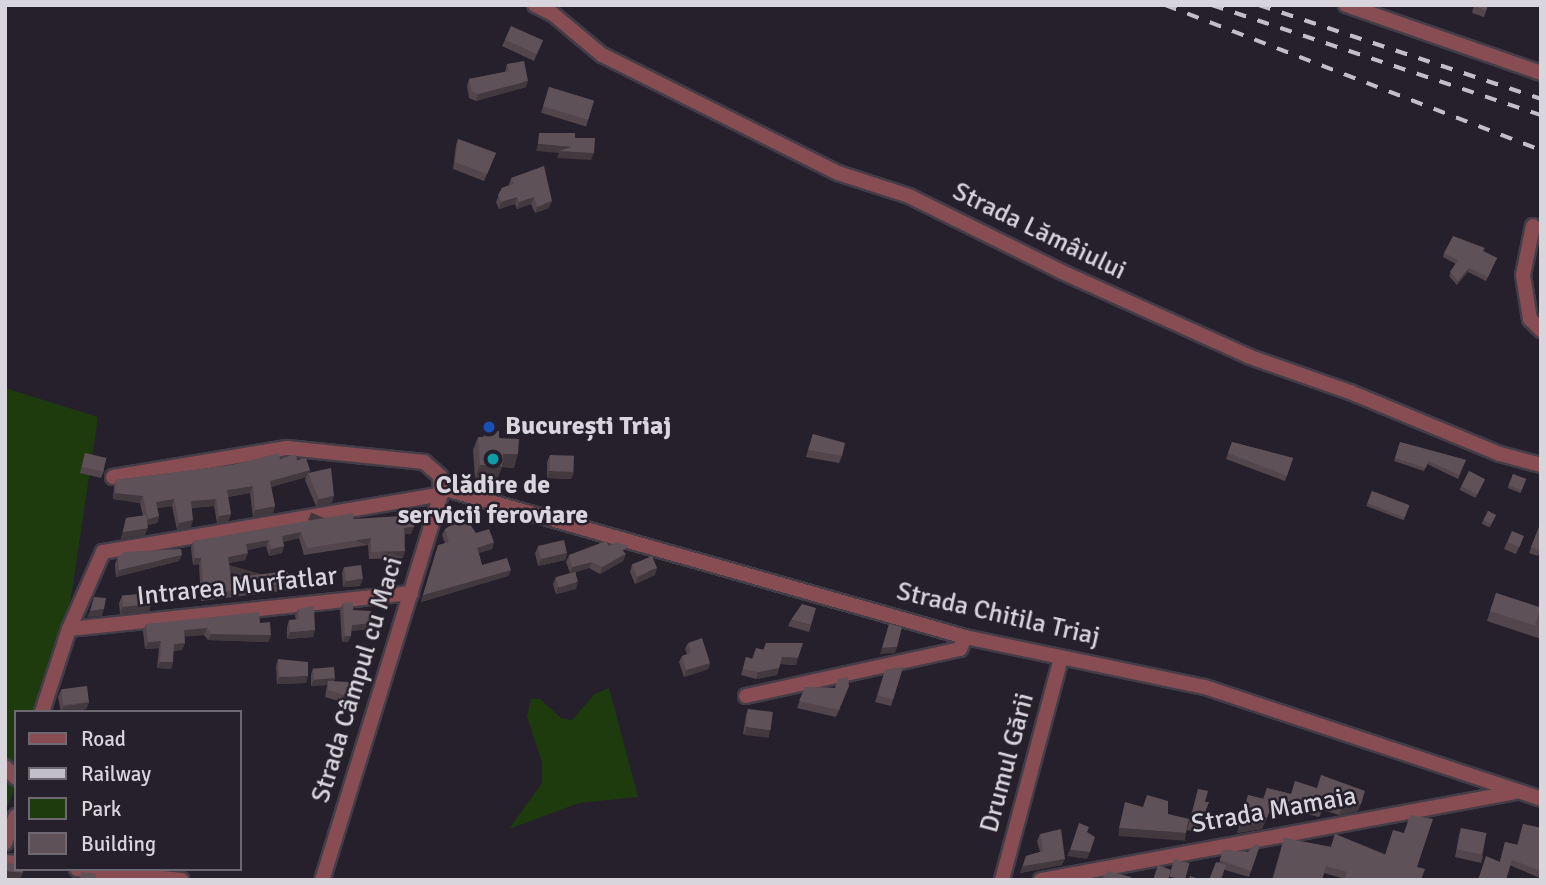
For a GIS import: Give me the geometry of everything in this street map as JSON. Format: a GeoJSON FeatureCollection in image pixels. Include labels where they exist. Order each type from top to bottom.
{"type":"FeatureCollection","features":[{"type":"Feature","properties":{"kind":"street","name":"Strada Lămâiului"},"geometry":{"type":"LineString","coordinates":[[534,5],[553,14],[602,55],[838,173],[909,196],[1062,272],[1250,357],[1362,396],[1500,454],[1541,465]]}},
{"type":"Feature","properties":{"kind":"street"},"geometry":{"type":"LineString","coordinates":[[1346,5],[1541,73]]}},
{"type":"Feature","properties":{"kind":"street"},"geometry":{"type":"LineString","coordinates":[[1533,226],[1522,275],[1530,319],[1541,330]]}},
{"type":"Feature","properties":{"kind":"street"},"geometry":{"type":"LineString","coordinates":[[43,710],[69,629],[103,552],[441,491],[437,471],[424,462],[287,448],[113,477]]}},
{"type":"Feature","properties":{"kind":"street","name":"Strada Câmpul cu Maci"},"geometry":{"type":"LineString","coordinates":[[321,880],[441,491]]}},
{"type":"Feature","properties":{"kind":"street","name":"Strada Chitila Triaj"},"geometry":{"type":"LineString","coordinates":[[441,491],[965,637],[1205,687],[1541,799]]}},
{"type":"Feature","properties":{"kind":"street","name":"Intrarea Murfatlar"},"geometry":{"type":"LineString","coordinates":[[69,629],[411,593]]}},
{"type":"Feature","properties":{"kind":"street"},"geometry":{"type":"LineString","coordinates":[[746,696],[960,649],[965,637]]}},
{"type":"Feature","properties":{"kind":"street","name":"Drumul Gării"},"geometry":{"type":"LineString","coordinates":[[1002,880],[1061,659]]}},
{"type":"Feature","properties":{"kind":"street","name":"Strada Mamaia"},"geometry":{"type":"LineString","coordinates":[[1041,880],[1517,792]]}},
{"type":"Feature","properties":{"kind":"street"},"geometry":{"type":"LineString","coordinates":[[5,843],[14,821]]}},
{"type":"Feature","properties":{"kind":"street"},"geometry":{"type":"LineString","coordinates":[[96,871],[181,880]]}},
{"type":"Feature","properties":{"kind":"green space"},"geometry":{"type":"Polygon","coordinates":[[[5,388],[98,417],[70,604],[39,710],[14,710],[14,790],[5,813],[5,388]]]}},
{"type":"Feature","properties":{"kind":"green space"},"geometry":{"type":"Polygon","coordinates":[[[609,688],[638,797],[579,803],[509,829],[542,783],[542,762],[527,716],[531,699],[540,699],[561,718],[572,720],[595,694],[609,688]]]}},
{"type":"Feature","properties":{"kind":"building"},"geometry":{"type":"Polygon","coordinates":[[[1474,5],[1488,5],[1486,11],[1474,5]]]}},
{"type":"Feature","properties":{"kind":"building"},"geometry":{"type":"Polygon","coordinates":[[[511,26],[543,40],[537,54],[505,40],[511,26]]]}},
{"type":"Feature","properties":{"kind":"building"},"geometry":{"type":"Polygon","coordinates":[[[524,61],[528,81],[478,94],[472,91],[469,79],[509,71],[507,64],[524,61]]]}},
{"type":"Feature","properties":{"kind":"building"},"geometry":{"type":"Polygon","coordinates":[[[549,87],[594,101],[588,120],[543,106],[549,87]]]}},
{"type":"Feature","properties":{"kind":"building"},"geometry":{"type":"Polygon","coordinates":[[[539,133],[575,133],[575,138],[595,138],[594,153],[559,151],[571,147],[538,144],[539,133]]]}},
{"type":"Feature","properties":{"kind":"building"},"geometry":{"type":"Polygon","coordinates":[[[458,139],[496,153],[487,174],[455,162],[458,139]]]}},
{"type":"Feature","properties":{"kind":"building"},"geometry":{"type":"Polygon","coordinates":[[[544,166],[552,201],[537,207],[534,197],[519,202],[517,197],[501,202],[498,195],[502,188],[514,184],[511,178],[544,166]]]}},
{"type":"Feature","properties":{"kind":"building"},"geometry":{"type":"Polygon","coordinates":[[[1453,236],[1485,248],[1483,251],[1497,258],[1488,277],[1469,268],[1458,281],[1450,272],[1458,260],[1444,253],[1453,236]]]}},
{"type":"Feature","properties":{"kind":"building"},"geometry":{"type":"Polygon","coordinates":[[[485,431],[499,431],[499,438],[519,439],[518,454],[503,454],[502,466],[480,465],[478,437],[485,437],[485,431]]]}},
{"type":"Feature","properties":{"kind":"building"},"geometry":{"type":"Polygon","coordinates":[[[813,434],[845,443],[842,456],[808,450],[813,434]]]}},
{"type":"Feature","properties":{"kind":"building"},"geometry":{"type":"Polygon","coordinates":[[[1232,442],[1293,458],[1287,476],[1228,453],[1232,442]]]}},
{"type":"Feature","properties":{"kind":"building"},"geometry":{"type":"Polygon","coordinates":[[[1400,442],[1466,460],[1459,475],[1428,461],[1426,468],[1395,458],[1400,442]]]}},
{"type":"Feature","properties":{"kind":"building"},"geometry":{"type":"Polygon","coordinates":[[[85,453],[106,458],[103,472],[82,467],[85,453]]]}},
{"type":"Feature","properties":{"kind":"building"},"geometry":{"type":"Polygon","coordinates":[[[279,453],[280,459],[296,454],[297,460],[306,458],[310,470],[270,481],[275,506],[255,510],[253,486],[227,490],[231,514],[219,516],[216,499],[191,501],[193,520],[179,523],[174,499],[156,502],[159,516],[148,519],[143,496],[115,493],[116,480],[232,465],[279,453]]]}},
{"type":"Feature","properties":{"kind":"building"},"geometry":{"type":"Polygon","coordinates":[[[550,455],[574,456],[573,472],[549,471],[550,455]]]}},
{"type":"Feature","properties":{"kind":"building"},"geometry":{"type":"Polygon","coordinates":[[[331,468],[334,496],[319,499],[308,473],[331,468]]]}},
{"type":"Feature","properties":{"kind":"building"},"geometry":{"type":"Polygon","coordinates":[[[1469,471],[1485,479],[1477,494],[1461,486],[1469,471]]]}},
{"type":"Feature","properties":{"kind":"building"},"geometry":{"type":"Polygon","coordinates":[[[1513,474],[1526,479],[1522,490],[1509,485],[1513,474]]]}},
{"type":"Feature","properties":{"kind":"building"},"geometry":{"type":"Polygon","coordinates":[[[1372,491],[1409,505],[1405,517],[1367,503],[1372,491]]]}},
{"type":"Feature","properties":{"kind":"building"},"geometry":{"type":"Polygon","coordinates":[[[1488,511],[1496,515],[1491,524],[1483,520],[1488,511]]]}},
{"type":"Feature","properties":{"kind":"building"},"geometry":{"type":"Polygon","coordinates":[[[353,513],[353,519],[417,515],[414,527],[404,528],[405,551],[371,552],[371,538],[307,548],[301,532],[282,536],[284,546],[271,549],[269,540],[246,544],[248,553],[228,557],[231,578],[287,571],[292,583],[204,594],[201,558],[195,558],[193,541],[353,513]]]}},
{"type":"Feature","properties":{"kind":"building"},"geometry":{"type":"Polygon","coordinates":[[[146,515],[148,528],[123,532],[126,518],[146,515]]]}},
{"type":"Feature","properties":{"kind":"building"},"geometry":{"type":"Polygon","coordinates":[[[467,520],[476,533],[489,529],[494,542],[477,548],[482,565],[507,558],[511,570],[423,595],[438,545],[449,542],[445,529],[467,520]]]}},
{"type":"Feature","properties":{"kind":"building"},"geometry":{"type":"Polygon","coordinates":[[[1539,527],[1541,528],[1540,550],[1531,547],[1539,527]]]}},
{"type":"Feature","properties":{"kind":"building"},"geometry":{"type":"Polygon","coordinates":[[[1512,531],[1524,536],[1519,547],[1507,542],[1512,531]]]}},
{"type":"Feature","properties":{"kind":"building"},"geometry":{"type":"Polygon","coordinates":[[[564,540],[567,553],[541,559],[538,546],[564,540]]]}},
{"type":"Feature","properties":{"kind":"building"},"geometry":{"type":"Polygon","coordinates":[[[606,541],[609,546],[616,542],[629,546],[623,550],[625,554],[602,567],[592,562],[572,567],[569,555],[606,541]]]}},
{"type":"Feature","properties":{"kind":"building"},"geometry":{"type":"Polygon","coordinates":[[[181,549],[182,555],[119,570],[118,557],[124,552],[181,549]]]}},
{"type":"Feature","properties":{"kind":"building"},"geometry":{"type":"Polygon","coordinates":[[[652,556],[657,568],[637,577],[632,565],[652,556]]]}},
{"type":"Feature","properties":{"kind":"building"},"geometry":{"type":"Polygon","coordinates":[[[361,565],[363,579],[346,581],[344,567],[361,565]]]}},
{"type":"Feature","properties":{"kind":"building"},"geometry":{"type":"Polygon","coordinates":[[[575,572],[578,582],[559,587],[556,578],[575,572]]]}},
{"type":"Feature","properties":{"kind":"building"},"geometry":{"type":"Polygon","coordinates":[[[150,593],[151,604],[123,606],[122,595],[150,593]]]}},
{"type":"Feature","properties":{"kind":"building"},"geometry":{"type":"Polygon","coordinates":[[[1496,593],[1541,608],[1535,626],[1490,611],[1496,593]]]}},
{"type":"Feature","properties":{"kind":"building"},"geometry":{"type":"Polygon","coordinates":[[[94,597],[106,598],[104,609],[90,611],[94,597]]]}},
{"type":"Feature","properties":{"kind":"building"},"geometry":{"type":"Polygon","coordinates":[[[353,602],[353,610],[371,611],[372,623],[352,625],[351,636],[345,636],[343,603],[353,602]]]}},
{"type":"Feature","properties":{"kind":"building"},"geometry":{"type":"Polygon","coordinates":[[[802,604],[816,608],[811,625],[791,620],[802,604]]]}},
{"type":"Feature","properties":{"kind":"building"},"geometry":{"type":"Polygon","coordinates":[[[314,606],[315,630],[290,632],[289,620],[299,619],[298,609],[314,606]]]}},
{"type":"Feature","properties":{"kind":"building"},"geometry":{"type":"Polygon","coordinates":[[[259,612],[260,623],[270,622],[271,635],[211,634],[207,628],[184,630],[185,643],[174,644],[173,662],[160,662],[161,641],[148,642],[146,624],[259,612]]]}},
{"type":"Feature","properties":{"kind":"building"},"geometry":{"type":"Polygon","coordinates":[[[889,624],[902,627],[897,647],[882,648],[889,624]]]}},
{"type":"Feature","properties":{"kind":"building"},"geometry":{"type":"Polygon","coordinates":[[[702,638],[710,663],[686,670],[682,656],[691,653],[688,643],[702,638]]]}},
{"type":"Feature","properties":{"kind":"building"},"geometry":{"type":"Polygon","coordinates":[[[766,643],[803,643],[798,658],[782,657],[779,668],[758,672],[743,669],[746,657],[753,659],[756,648],[764,650],[766,643]]]}},
{"type":"Feature","properties":{"kind":"building"},"geometry":{"type":"Polygon","coordinates":[[[278,659],[308,662],[308,676],[279,677],[278,659]]]}},
{"type":"Feature","properties":{"kind":"building"},"geometry":{"type":"Polygon","coordinates":[[[334,667],[335,678],[314,680],[313,669],[334,667]]]}},
{"type":"Feature","properties":{"kind":"building"},"geometry":{"type":"Polygon","coordinates":[[[903,667],[893,700],[878,695],[885,670],[903,667]]]}},
{"type":"Feature","properties":{"kind":"building"},"geometry":{"type":"Polygon","coordinates":[[[848,677],[849,686],[839,710],[799,701],[805,687],[835,688],[838,679],[848,677]]]}},
{"type":"Feature","properties":{"kind":"building"},"geometry":{"type":"Polygon","coordinates":[[[328,681],[351,682],[350,692],[344,695],[328,690],[328,681]]]}},
{"type":"Feature","properties":{"kind":"building"},"geometry":{"type":"Polygon","coordinates":[[[87,686],[89,702],[63,705],[61,689],[87,686]]]}},
{"type":"Feature","properties":{"kind":"building"},"geometry":{"type":"Polygon","coordinates":[[[748,709],[773,712],[771,730],[746,727],[748,709]]]}},
{"type":"Feature","properties":{"kind":"building"},"geometry":{"type":"Polygon","coordinates":[[[1321,775],[1365,791],[1361,804],[1342,808],[1326,803],[1321,811],[1295,803],[1294,808],[1273,804],[1265,822],[1240,826],[1248,795],[1264,799],[1267,788],[1291,794],[1295,781],[1317,788],[1321,775]]]}},
{"type":"Feature","properties":{"kind":"building"},"geometry":{"type":"Polygon","coordinates":[[[1198,789],[1208,791],[1205,802],[1209,802],[1199,826],[1190,823],[1198,789]]]}},
{"type":"Feature","properties":{"kind":"building"},"geometry":{"type":"Polygon","coordinates":[[[1147,795],[1168,801],[1168,814],[1189,819],[1186,833],[1119,828],[1125,802],[1143,807],[1147,795]]]}},
{"type":"Feature","properties":{"kind":"building"},"geometry":{"type":"Polygon","coordinates":[[[1410,815],[1433,819],[1417,867],[1425,869],[1421,880],[1345,880],[1347,872],[1326,866],[1322,880],[1273,880],[1284,838],[1331,847],[1335,834],[1385,855],[1393,830],[1404,833],[1410,815]]]}},
{"type":"Feature","properties":{"kind":"building"},"geometry":{"type":"Polygon","coordinates":[[[1079,823],[1089,827],[1087,832],[1095,837],[1090,852],[1070,850],[1079,823]]]}},
{"type":"Feature","properties":{"kind":"building"},"geometry":{"type":"Polygon","coordinates":[[[1523,824],[1541,828],[1541,871],[1512,860],[1506,880],[1478,880],[1486,856],[1500,862],[1505,842],[1518,845],[1523,824]]]}},
{"type":"Feature","properties":{"kind":"building"},"geometry":{"type":"Polygon","coordinates":[[[1461,828],[1487,833],[1482,855],[1457,850],[1461,828]]]}},
{"type":"Feature","properties":{"kind":"building"},"geometry":{"type":"Polygon","coordinates":[[[1061,829],[1065,859],[1023,866],[1026,856],[1043,851],[1040,834],[1061,829]]]}},
{"type":"Feature","properties":{"kind":"building"},"geometry":{"type":"Polygon","coordinates":[[[1255,844],[1260,845],[1251,871],[1220,860],[1223,850],[1248,852],[1255,844]]]}},
{"type":"Feature","properties":{"kind":"building"},"geometry":{"type":"Polygon","coordinates":[[[1174,859],[1189,863],[1185,880],[1169,876],[1174,859]]]}},
{"type":"Feature","properties":{"kind":"building"},"geometry":{"type":"Polygon","coordinates":[[[1216,862],[1226,865],[1221,880],[1209,880],[1216,862]]]}},
{"type":"Feature","properties":{"kind":"building"},"geometry":{"type":"Polygon","coordinates":[[[5,863],[14,864],[14,871],[23,873],[5,871],[5,863]]]}},
{"type":"Feature","properties":{"kind":"building"},"geometry":{"type":"Polygon","coordinates":[[[1158,865],[1171,870],[1168,880],[1153,880],[1158,865]]]}},
{"type":"Feature","properties":{"kind":"building"},"geometry":{"type":"Polygon","coordinates":[[[1108,871],[1131,877],[1130,880],[1101,880],[1108,871]]]}},
{"type":"Feature","properties":{"kind":"building"},"geometry":{"type":"Polygon","coordinates":[[[81,872],[96,874],[95,880],[80,880],[81,872]]]}},
{"type":"Feature","properties":{"kind":"railway"},"geometry":{"type":"LineString","coordinates":[[1165,5],[1541,150]]}},
{"type":"Feature","properties":{"kind":"railway"},"geometry":{"type":"LineString","coordinates":[[1212,5],[1541,115]]}},
{"type":"Feature","properties":{"kind":"railway"},"geometry":{"type":"LineString","coordinates":[[1259,5],[1541,99]]}},
{"type":"Feature","properties":{"kind":"place","name":"București Triaj"},"geometry":{"type":"Point","coordinates":[489,427]}},
{"type":"Feature","properties":{"kind":"place","name":"Clădire de servicii feroviare"},"geometry":{"type":"Point","coordinates":[493,459]}}]}
